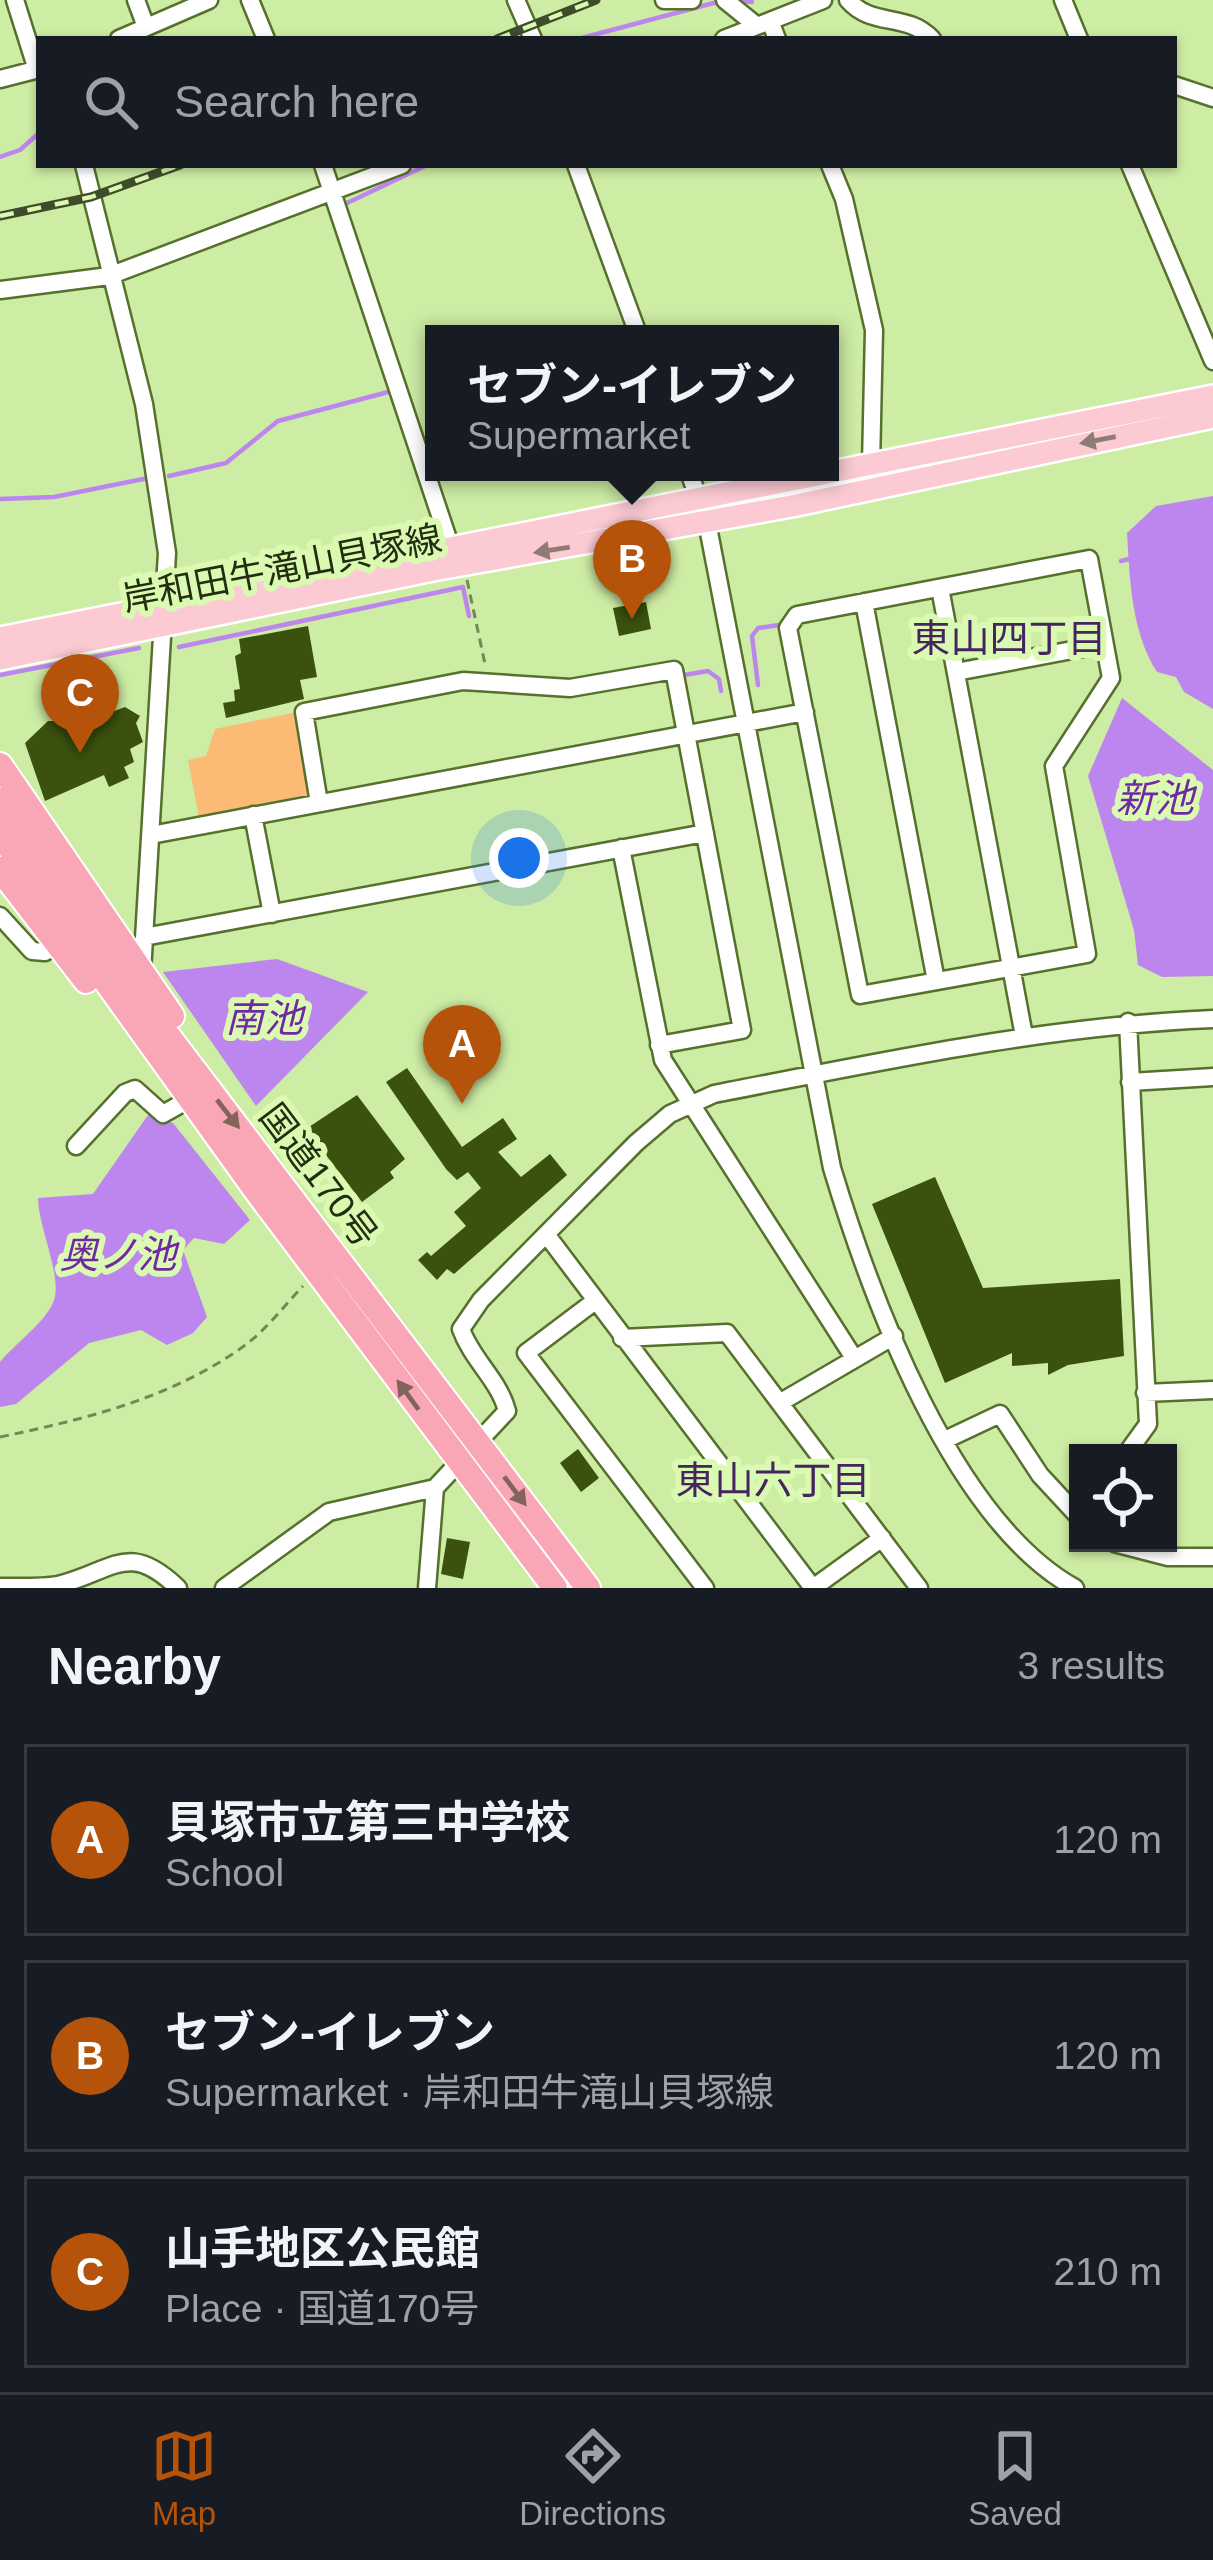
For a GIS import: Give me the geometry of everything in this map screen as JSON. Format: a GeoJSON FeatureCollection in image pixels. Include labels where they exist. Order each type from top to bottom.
{"type":"FeatureCollection","features":[{"type":"Feature","properties":{"kind":"highway"},"geometry":{"type":"LineString","coordinates":[[0,766],[196,1052],[199,1076]]}},
{"type":"Feature","properties":{"kind":"highway","name":"国道170号"},"geometry":{"type":"LineString","coordinates":[[4,817],[588,1588]]}},
{"type":"Feature","properties":{"kind":"highway","name":"国道170号"},"geometry":{"type":"LineString","coordinates":[[4,817],[258,1193],[555,1588]]}},
{"type":"Feature","properties":{"kind":"highway"},"geometry":{"type":"LineString","coordinates":[[0,868],[179,1105],[258,1193]]}},
{"type":"Feature","properties":{"kind":"main road","name":"岸和田牛滝山貝塚線"},"geometry":{"type":"LineString","coordinates":[[839,471],[1213,396]]}},
{"type":"Feature","properties":{"kind":"main road","name":"岸和田牛滝山貝塚線"},"geometry":{"type":"LineString","coordinates":[[0,638],[166,615],[707,522],[1213,417]]}},
{"type":"Feature","properties":{"kind":"main road","name":"岸和田牛滝山貝塚線"},"geometry":{"type":"LineString","coordinates":[[0,659],[451,548],[790,481]]}},
{"type":"Feature","properties":{"kind":"street"},"geometry":{"type":"LineString","coordinates":[[15,0],[36,63]]}},
{"type":"Feature","properties":{"kind":"street"},"geometry":{"type":"LineString","coordinates":[[136,0],[146,27]]}},
{"type":"Feature","properties":{"kind":"street"},"geometry":{"type":"LineString","coordinates":[[125,36],[209,0]]}},
{"type":"Feature","properties":{"kind":"street"},"geometry":{"type":"LineString","coordinates":[[250,0],[265,36]]}},
{"type":"Feature","properties":{"kind":"street"},"geometry":{"type":"LineString","coordinates":[[517,0],[532,36]]}},
{"type":"Feature","properties":{"kind":"street"},"geometry":{"type":"LineString","coordinates":[[664,0],[692,0]]}},
{"type":"Feature","properties":{"kind":"street"},"geometry":{"type":"LineString","coordinates":[[725,0],[775,36]]}},
{"type":"Feature","properties":{"kind":"street"},"geometry":{"type":"LineString","coordinates":[[732,36],[823,0]]}},
{"type":"Feature","properties":{"kind":"street"},"geometry":{"type":"LineString","coordinates":[[848,0],[872,19],[906,21],[928,36]]}},
{"type":"Feature","properties":{"kind":"street"},"geometry":{"type":"LineString","coordinates":[[1063,0],[1078,36]]}},
{"type":"Feature","properties":{"kind":"street"},"geometry":{"type":"LineString","coordinates":[[0,79],[36,70]]}},
{"type":"Feature","properties":{"kind":"street"},"geometry":{"type":"LineString","coordinates":[[1177,86],[1213,98]]}},
{"type":"Feature","properties":{"kind":"street"},"geometry":{"type":"LineString","coordinates":[[85,168],[144,404],[160,496],[166,615],[142,972]]}},
{"type":"Feature","properties":{"kind":"street"},"geometry":{"type":"LineString","coordinates":[[323,168],[425,470]]}},
{"type":"Feature","properties":{"kind":"street"},"geometry":{"type":"LineString","coordinates":[[0,290],[110,276],[394,168]]}},
{"type":"Feature","properties":{"kind":"street"},"geometry":{"type":"LineString","coordinates":[[577,168],[635,325]]}},
{"type":"Feature","properties":{"kind":"street"},"geometry":{"type":"LineString","coordinates":[[831,168],[844,199],[874,330],[871,465]]}},
{"type":"Feature","properties":{"kind":"street"},"geometry":{"type":"LineString","coordinates":[[1131,168],[1213,361]]}},
{"type":"Feature","properties":{"kind":"street"},"geometry":{"type":"LineString","coordinates":[[429,481],[451,548]]}},
{"type":"Feature","properties":{"kind":"street"},"geometry":{"type":"LineString","coordinates":[[692,481],[707,522],[814,1076],[849,1224],[893,1336],[976,1495],[1012,1538],[1075,1588]]}},
{"type":"Feature","properties":{"kind":"street"},"geometry":{"type":"LineString","coordinates":[[1089,559],[1111,678],[1054,766],[1087,954],[860,995],[788,628],[797,615],[864,602],[1089,559]]}},
{"type":"Feature","properties":{"kind":"street"},"geometry":{"type":"LineString","coordinates":[[940,588],[1024,1036]]}},
{"type":"Feature","properties":{"kind":"street"},"geometry":{"type":"LineString","coordinates":[[864,602],[936,981]]}},
{"type":"Feature","properties":{"kind":"street"},"geometry":{"type":"LineString","coordinates":[[956,672],[1104,644]]}},
{"type":"Feature","properties":{"kind":"street"},"geometry":{"type":"LineString","coordinates":[[320,803],[304,712],[463,681],[570,688],[674,670],[742,1030],[659,1045]]}},
{"type":"Feature","properties":{"kind":"street"},"geometry":{"type":"LineString","coordinates":[[151,835],[805,712]]}},
{"type":"Feature","properties":{"kind":"street"},"geometry":{"type":"LineString","coordinates":[[254,815],[272,914]]}},
{"type":"Feature","properties":{"kind":"street"},"geometry":{"type":"LineString","coordinates":[[144,938],[705,833]]}},
{"type":"Feature","properties":{"kind":"street"},"geometry":{"type":"LineString","coordinates":[[621,848],[659,1045],[854,1358]]}},
{"type":"Feature","properties":{"kind":"street"},"geometry":{"type":"LineString","coordinates":[[0,916],[32,951],[45,952],[58,944]]}},
{"type":"Feature","properties":{"kind":"street"},"geometry":{"type":"LineString","coordinates":[[228,1587],[329,1512],[435,1488],[480,1444],[507,1411],[502,1393],[469,1352],[461,1329],[636,1143],[692,1102],[1024,1036],[1128,1022],[1213,1018]]}},
{"type":"Feature","properties":{"kind":"street"},"geometry":{"type":"LineString","coordinates":[[1128,1022],[1148,1424],[1134,1444]]}},
{"type":"Feature","properties":{"kind":"street"},"geometry":{"type":"LineString","coordinates":[[1130,1082],[1213,1077]]}},
{"type":"Feature","properties":{"kind":"street"},"geometry":{"type":"LineString","coordinates":[[76,1146],[125,1093],[135,1090],[163,1114],[179,1105]]}},
{"type":"Feature","properties":{"kind":"street"},"geometry":{"type":"LineString","coordinates":[[546,1234],[814,1588],[882,1538]]}},
{"type":"Feature","properties":{"kind":"street"},"geometry":{"type":"LineString","coordinates":[[595,1301],[526,1353],[705,1588]]}},
{"type":"Feature","properties":{"kind":"street"},"geometry":{"type":"LineString","coordinates":[[622,1338],[728,1333],[920,1588]]}},
{"type":"Feature","properties":{"kind":"street"},"geometry":{"type":"LineString","coordinates":[[781,1402],[893,1336]]}},
{"type":"Feature","properties":{"kind":"street"},"geometry":{"type":"LineString","coordinates":[[1145,1393],[1213,1390]]}},
{"type":"Feature","properties":{"kind":"street"},"geometry":{"type":"LineString","coordinates":[[945,1440],[1000,1414],[1040,1475],[1069,1506]]}},
{"type":"Feature","properties":{"kind":"street"},"geometry":{"type":"LineString","coordinates":[[427,1588],[435,1488]]}},
{"type":"Feature","properties":{"kind":"street"},"geometry":{"type":"LineString","coordinates":[[1149,1552],[1213,1557]]}},
{"type":"Feature","properties":{"kind":"street"},"geometry":{"type":"LineString","coordinates":[[0,1587],[55,1586],[131,1560],[155,1566],[178,1588]]}},
{"type":"Feature","properties":{"kind":"path"},"geometry":{"type":"LineString","coordinates":[[467,578],[488,682]]}},
{"type":"Feature","properties":{"kind":"path"},"geometry":{"type":"LineString","coordinates":[[0,1436],[66,1424],[157,1394],[201,1373],[248,1344],[317,1271]]}},
{"type":"Feature","properties":{"kind":"shaded area"},"geometry":{"type":"Polygon","coordinates":[[[297,712],[310,793],[304,799],[199,817],[188,760],[206,756],[215,729],[297,712]]]}},
{"type":"Feature","properties":{"kind":"water"},"geometry":{"type":"Polygon","coordinates":[[[1213,496],[1213,709],[1184,692],[1176,677],[1157,672],[1148,656],[1133,605],[1127,533],[1156,506],[1213,496]]]}},
{"type":"Feature","properties":{"kind":"water","name":"新池"},"geometry":{"type":"Polygon","coordinates":[[[1122,698],[1213,770],[1213,976],[1162,977],[1138,965],[1134,930],[1088,776],[1122,698]]]}},
{"type":"Feature","properties":{"kind":"water","name":"南池"},"geometry":{"type":"Polygon","coordinates":[[[277,959],[368,992],[256,1106],[163,972],[277,959]]]}},
{"type":"Feature","properties":{"kind":"water","name":"奥ノ池"},"geometry":{"type":"Polygon","coordinates":[[[148,1115],[173,1123],[250,1220],[224,1244],[194,1238],[183,1250],[207,1317],[193,1333],[167,1345],[141,1330],[89,1343],[16,1404],[0,1407],[0,1362],[43,1318],[56,1293],[38,1198],[93,1194],[148,1115]]]}},
{"type":"Feature","properties":{"kind":"building"},"geometry":{"type":"Polygon","coordinates":[[[646,602],[651,629],[619,636],[613,608],[646,602]]]}},
{"type":"Feature","properties":{"kind":"building"},"geometry":{"type":"Polygon","coordinates":[[[308,626],[317,677],[300,680],[304,699],[226,718],[223,703],[235,701],[234,690],[240,689],[235,656],[241,653],[239,639],[308,626]]]}},
{"type":"Feature","properties":{"kind":"building"},"geometry":{"type":"Polygon","coordinates":[[[82,700],[93,719],[125,707],[140,716],[136,723],[143,742],[130,749],[134,762],[124,767],[129,778],[109,787],[104,775],[45,801],[25,743],[48,721],[58,721],[84,740],[71,702],[82,700]]]}},
{"type":"Feature","properties":{"kind":"building"},"geometry":{"type":"Polygon","coordinates":[[[407,1068],[462,1147],[503,1118],[517,1139],[498,1152],[521,1177],[550,1154],[567,1175],[454,1274],[447,1269],[437,1280],[418,1260],[427,1252],[431,1256],[466,1226],[454,1212],[481,1188],[468,1172],[457,1180],[446,1169],[386,1082],[407,1068]]]}},
{"type":"Feature","properties":{"kind":"building"},"geometry":{"type":"Polygon","coordinates":[[[357,1095],[405,1159],[390,1172],[394,1178],[362,1202],[306,1129],[357,1095]]]}},
{"type":"Feature","properties":{"kind":"building"},"geometry":{"type":"Polygon","coordinates":[[[935,1177],[983,1288],[1120,1279],[1124,1356],[1068,1365],[1048,1375],[1048,1363],[1012,1366],[1012,1353],[945,1383],[872,1204],[935,1177]]]}},
{"type":"Feature","properties":{"kind":"building"},"geometry":{"type":"Polygon","coordinates":[[[578,1449],[599,1478],[581,1492],[560,1463],[578,1449]]]}},
{"type":"Feature","properties":{"kind":"building"},"geometry":{"type":"Polygon","coordinates":[[[447,1538],[470,1542],[463,1579],[441,1574],[447,1538]]]}},
{"type":"Feature","properties":{"kind":"waterway"},"geometry":{"type":"LineString","coordinates":[[589,36],[721,1]]}},
{"type":"Feature","properties":{"kind":"waterway"},"geometry":{"type":"LineString","coordinates":[[739,1],[752,2]]}},
{"type":"Feature","properties":{"kind":"waterway"},"geometry":{"type":"LineString","coordinates":[[0,157],[20,150],[36,136]]}},
{"type":"Feature","properties":{"kind":"waterway"},"geometry":{"type":"LineString","coordinates":[[345,204],[421,168]]}},
{"type":"Feature","properties":{"kind":"waterway"},"geometry":{"type":"LineString","coordinates":[[169,476],[226,463],[278,421],[392,391]]}},
{"type":"Feature","properties":{"kind":"waterway"},"geometry":{"type":"LineString","coordinates":[[0,499],[54,497],[148,478]]}},
{"type":"Feature","properties":{"kind":"waterway"},"geometry":{"type":"LineString","coordinates":[[1121,561],[1129,559]]}},
{"type":"Feature","properties":{"kind":"waterway"},"geometry":{"type":"LineString","coordinates":[[179,647],[463,587],[469,616]]}},
{"type":"Feature","properties":{"kind":"waterway"},"geometry":{"type":"LineString","coordinates":[[758,685],[752,636],[758,628],[779,625]]}},
{"type":"Feature","properties":{"kind":"waterway"},"geometry":{"type":"LineString","coordinates":[[0,675],[139,648]]}},
{"type":"Feature","properties":{"kind":"waterway"},"geometry":{"type":"LineString","coordinates":[[684,675],[708,671],[719,679],[721,691]]}},
{"type":"Feature","properties":{"kind":"railway"},"geometry":{"type":"LineString","coordinates":[[505,36],[596,0]]}},
{"type":"Feature","properties":{"kind":"railway"},"geometry":{"type":"LineString","coordinates":[[0,216],[91,197],[172,168]]}},
{"type":"Feature","properties":{"kind":"place","name":"セブン-イレブン"},"geometry":{"type":"Point","coordinates":[632,619]}},
{"type":"Feature","properties":{"kind":"place","name":"山手地区公民館"},"geometry":{"type":"Point","coordinates":[80,753]}},
{"type":"Feature","properties":{"kind":"place","name":"貝塚市立第三中学校"},"geometry":{"type":"Point","coordinates":[462,1104]}},
{"type":"Feature","properties":{"kind":"district","name":"東山四丁目"},"geometry":{"type":"Point","coordinates":[1009,638]}},
{"type":"Feature","properties":{"kind":"district","name":"東山六丁目"},"geometry":{"type":"Point","coordinates":[773,1480]}}]}
